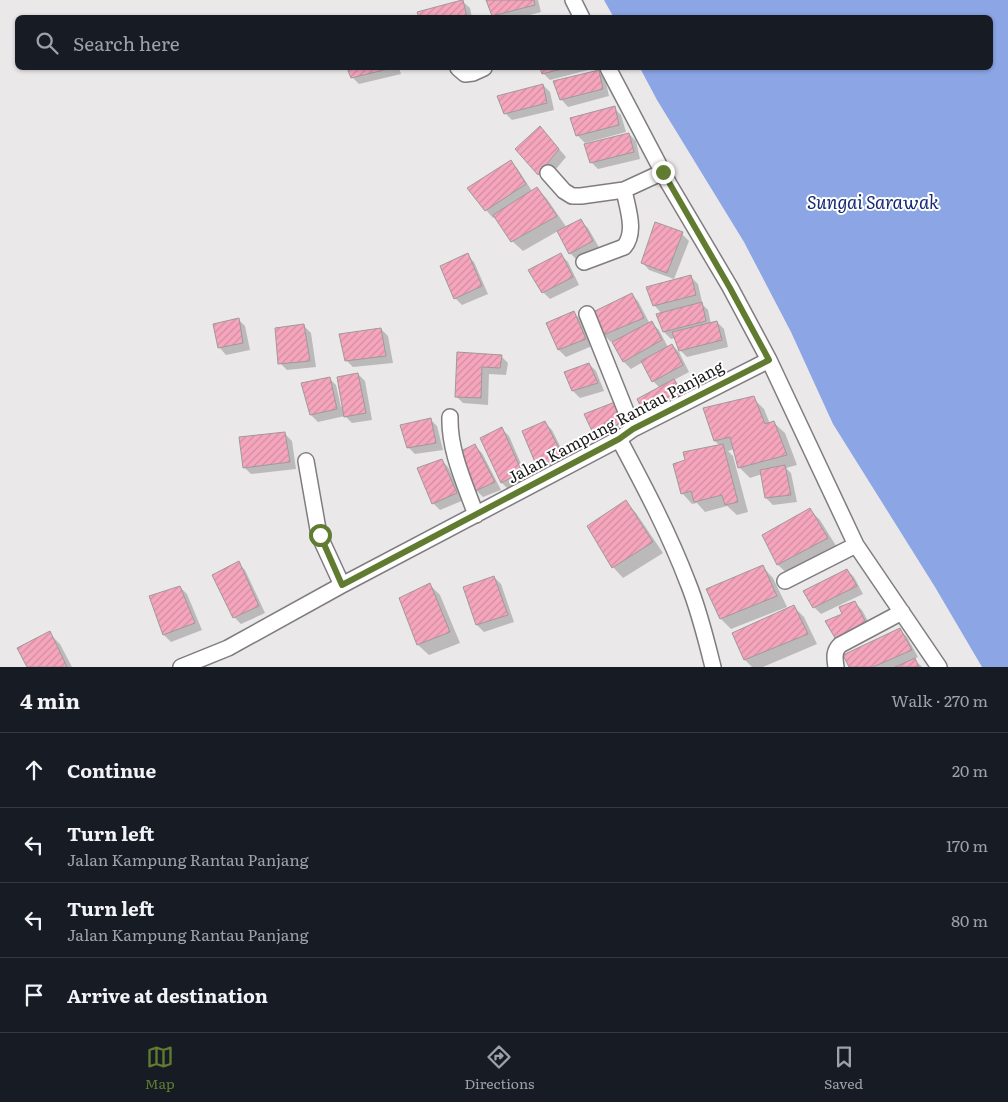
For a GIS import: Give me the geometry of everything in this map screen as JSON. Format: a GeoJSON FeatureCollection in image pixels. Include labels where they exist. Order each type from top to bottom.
{"type":"FeatureCollection","features":[{"type":"Feature","properties":{"kind":"street"},"geometry":{"type":"LineString","coordinates":[[573,0],[580,15]]}},
{"type":"Feature","properties":{"kind":"street"},"geometry":{"type":"LineString","coordinates":[[460,70],[468,74],[480,70]]}},
{"type":"Feature","properties":{"kind":"street"},"geometry":{"type":"LineString","coordinates":[[609,70],[663,172],[769,360],[856,545],[939,667]]}},
{"type":"Feature","properties":{"kind":"street"},"geometry":{"type":"LineString","coordinates":[[548,173],[564,191],[572,196],[581,196],[624,190],[663,172]]}},
{"type":"Feature","properties":{"kind":"street"},"geometry":{"type":"LineString","coordinates":[[584,262],[624,247],[628,242],[630,222],[624,190]]}},
{"type":"Feature","properties":{"kind":"street"},"geometry":{"type":"LineString","coordinates":[[587,314],[633,429]]}},
{"type":"Feature","properties":{"kind":"street","name":"Jalan Kampung Rantau Panjang"},"geometry":{"type":"LineString","coordinates":[[181,667],[228,648],[342,585],[619,439],[633,429],[769,360]]}},
{"type":"Feature","properties":{"kind":"street"},"geometry":{"type":"LineString","coordinates":[[450,417],[450,431],[455,456],[476,515]]}},
{"type":"Feature","properties":{"kind":"street"},"geometry":{"type":"LineString","coordinates":[[619,439],[651,499],[688,584],[713,667]]}},
{"type":"Feature","properties":{"kind":"street"},"geometry":{"type":"LineString","coordinates":[[306,461],[320,535],[342,585]]}},
{"type":"Feature","properties":{"kind":"street"},"geometry":{"type":"LineString","coordinates":[[785,581],[856,545]]}},
{"type":"Feature","properties":{"kind":"street"},"geometry":{"type":"LineString","coordinates":[[836,667],[834,655],[840,645],[902,612]]}},
{"type":"Feature","properties":{"kind":"water","name":"Sungai Sarawak"},"geometry":{"type":"Polygon","coordinates":[[[604,0],[1008,0],[1008,667],[982,667],[935,587],[833,424],[791,332],[744,242],[657,100],[641,70],[993,70],[993,15],[612,15],[604,0]]]}},
{"type":"Feature","properties":{"kind":"building"},"geometry":{"type":"Polygon","coordinates":[[[463,0],[466,15],[418,15],[417,12],[463,0]]]}},
{"type":"Feature","properties":{"kind":"building"},"geometry":{"type":"Polygon","coordinates":[[[486,0],[534,0],[535,5],[492,15],[486,0]]]}},
{"type":"Feature","properties":{"kind":"building"},"geometry":{"type":"Polygon","coordinates":[[[348,70],[384,70],[351,78],[348,70]]]}},
{"type":"Feature","properties":{"kind":"building"},"geometry":{"type":"Polygon","coordinates":[[[541,70],[558,70],[542,74],[541,70]]]}},
{"type":"Feature","properties":{"kind":"building"},"geometry":{"type":"Polygon","coordinates":[[[599,70],[603,89],[560,100],[553,81],[599,70]]]}},
{"type":"Feature","properties":{"kind":"building"},"geometry":{"type":"Polygon","coordinates":[[[543,84],[547,103],[504,114],[497,96],[543,84]]]}},
{"type":"Feature","properties":{"kind":"building"},"geometry":{"type":"Polygon","coordinates":[[[615,106],[619,125],[576,136],[570,118],[615,106]]]}},
{"type":"Feature","properties":{"kind":"building"},"geometry":{"type":"Polygon","coordinates":[[[540,126],[559,149],[538,175],[515,149],[540,126]]]}},
{"type":"Feature","properties":{"kind":"building"},"geometry":{"type":"Polygon","coordinates":[[[629,133],[634,152],[590,163],[584,144],[629,133]]]}},
{"type":"Feature","properties":{"kind":"building"},"geometry":{"type":"Polygon","coordinates":[[[511,160],[526,184],[485,211],[467,188],[511,160]]]}},
{"type":"Feature","properties":{"kind":"building"},"geometry":{"type":"Polygon","coordinates":[[[537,187],[557,216],[511,242],[493,215],[537,187]]]}},
{"type":"Feature","properties":{"kind":"building"},"geometry":{"type":"Polygon","coordinates":[[[581,219],[593,241],[569,254],[557,231],[581,219]]]}},
{"type":"Feature","properties":{"kind":"building"},"geometry":{"type":"Polygon","coordinates":[[[655,222],[683,232],[667,273],[641,263],[655,222]]]}},
{"type":"Feature","properties":{"kind":"building"},"geometry":{"type":"Polygon","coordinates":[[[468,253],[482,286],[454,299],[440,266],[468,253]]]}},
{"type":"Feature","properties":{"kind":"building"},"geometry":{"type":"Polygon","coordinates":[[[561,253],[573,277],[542,293],[528,270],[561,253]]]}},
{"type":"Feature","properties":{"kind":"building"},"geometry":{"type":"Polygon","coordinates":[[[691,275],[696,295],[653,306],[646,287],[691,275]]]}},
{"type":"Feature","properties":{"kind":"building"},"geometry":{"type":"Polygon","coordinates":[[[632,293],[644,318],[603,335],[593,312],[632,293]]]}},
{"type":"Feature","properties":{"kind":"building"},"geometry":{"type":"Polygon","coordinates":[[[702,302],[706,321],[663,332],[656,314],[702,302]]]}},
{"type":"Feature","properties":{"kind":"building"},"geometry":{"type":"Polygon","coordinates":[[[574,311],[586,339],[558,350],[546,323],[574,311]]]}},
{"type":"Feature","properties":{"kind":"building"},"geometry":{"type":"Polygon","coordinates":[[[239,318],[243,343],[218,348],[213,324],[239,318]]]}},
{"type":"Feature","properties":{"kind":"building"},"geometry":{"type":"Polygon","coordinates":[[[652,321],[662,340],[623,362],[612,342],[652,321]]]}},
{"type":"Feature","properties":{"kind":"building"},"geometry":{"type":"Polygon","coordinates":[[[717,321],[722,340],[679,351],[672,332],[717,321]]]}},
{"type":"Feature","properties":{"kind":"building"},"geometry":{"type":"Polygon","coordinates":[[[304,324],[310,361],[278,364],[275,328],[304,324]]]}},
{"type":"Feature","properties":{"kind":"building"},"geometry":{"type":"Polygon","coordinates":[[[381,328],[386,356],[345,361],[339,334],[381,328]]]}},
{"type":"Feature","properties":{"kind":"building"},"geometry":{"type":"Polygon","coordinates":[[[672,344],[683,365],[652,382],[641,361],[672,344]]]}},
{"type":"Feature","properties":{"kind":"building"},"geometry":{"type":"Polygon","coordinates":[[[457,352],[502,355],[500,368],[482,367],[481,398],[455,397],[457,352]]]}},
{"type":"Feature","properties":{"kind":"building"},"geometry":{"type":"Polygon","coordinates":[[[589,363],[598,383],[572,391],[564,372],[589,363]]]}},
{"type":"Feature","properties":{"kind":"building"},"geometry":{"type":"Polygon","coordinates":[[[358,373],[366,413],[344,417],[337,377],[358,373]]]}},
{"type":"Feature","properties":{"kind":"building"},"geometry":{"type":"Polygon","coordinates":[[[330,377],[337,409],[310,415],[301,383],[330,377]]]}},
{"type":"Feature","properties":{"kind":"building"},"geometry":{"type":"Polygon","coordinates":[[[674,379],[686,400],[647,419],[637,399],[674,379]]]}},
{"type":"Feature","properties":{"kind":"building"},"geometry":{"type":"Polygon","coordinates":[[[754,396],[765,424],[774,421],[787,455],[738,468],[730,437],[714,441],[703,408],[754,396]]]}},
{"type":"Feature","properties":{"kind":"building"},"geometry":{"type":"Polygon","coordinates":[[[615,402],[625,422],[593,433],[584,414],[615,402]]]}},
{"type":"Feature","properties":{"kind":"building"},"geometry":{"type":"Polygon","coordinates":[[[431,418],[436,443],[407,448],[400,425],[431,418]]]}},
{"type":"Feature","properties":{"kind":"building"},"geometry":{"type":"Polygon","coordinates":[[[545,421],[563,456],[537,467],[522,431],[545,421]]]}},
{"type":"Feature","properties":{"kind":"building"},"geometry":{"type":"Polygon","coordinates":[[[502,427],[522,472],[501,483],[480,438],[502,427]]]}},
{"type":"Feature","properties":{"kind":"building"},"geometry":{"type":"Polygon","coordinates":[[[285,432],[290,462],[243,468],[239,437],[285,432]]]}},
{"type":"Feature","properties":{"kind":"building"},"geometry":{"type":"Polygon","coordinates":[[[475,444],[495,482],[475,491],[457,453],[475,444]]]}},
{"type":"Feature","properties":{"kind":"building"},"geometry":{"type":"Polygon","coordinates":[[[723,444],[738,502],[725,505],[722,495],[694,502],[691,491],[681,494],[673,464],[685,460],[683,452],[723,444]]]}},
{"type":"Feature","properties":{"kind":"building"},"geometry":{"type":"Polygon","coordinates":[[[442,459],[457,493],[432,504],[417,468],[442,459]]]}},
{"type":"Feature","properties":{"kind":"building"},"geometry":{"type":"Polygon","coordinates":[[[785,465],[791,495],[765,498],[760,470],[785,465]]]}},
{"type":"Feature","properties":{"kind":"building"},"geometry":{"type":"Polygon","coordinates":[[[626,500],[653,542],[612,568],[587,526],[626,500]]]}},
{"type":"Feature","properties":{"kind":"building"},"geometry":{"type":"Polygon","coordinates":[[[810,508],[828,538],[777,565],[762,535],[810,508]]]}},
{"type":"Feature","properties":{"kind":"building"},"geometry":{"type":"Polygon","coordinates":[[[239,561],[259,606],[233,618],[212,575],[239,561]]]}},
{"type":"Feature","properties":{"kind":"building"},"geometry":{"type":"Polygon","coordinates":[[[763,565],[777,596],[720,619],[706,589],[763,565]]]}},
{"type":"Feature","properties":{"kind":"building"},"geometry":{"type":"Polygon","coordinates":[[[847,569],[857,586],[813,608],[803,591],[847,569]]]}},
{"type":"Feature","properties":{"kind":"building"},"geometry":{"type":"Polygon","coordinates":[[[494,576],[508,615],[476,625],[463,587],[494,576]]]}},
{"type":"Feature","properties":{"kind":"building"},"geometry":{"type":"Polygon","coordinates":[[[430,583],[450,632],[417,645],[399,598],[430,583]]]}},
{"type":"Feature","properties":{"kind":"building"},"geometry":{"type":"Polygon","coordinates":[[[180,586],[195,623],[163,635],[149,596],[180,586]]]}},
{"type":"Feature","properties":{"kind":"building"},"geometry":{"type":"Polygon","coordinates":[[[855,601],[869,629],[838,643],[825,621],[842,614],[839,607],[855,601]]]}},
{"type":"Feature","properties":{"kind":"building"},"geometry":{"type":"Polygon","coordinates":[[[794,605],[808,634],[744,660],[732,633],[794,605]]]}},
{"type":"Feature","properties":{"kind":"building"},"geometry":{"type":"Polygon","coordinates":[[[900,628],[912,650],[873,667],[849,667],[843,655],[900,628]]]}},
{"type":"Feature","properties":{"kind":"building"},"geometry":{"type":"Polygon","coordinates":[[[50,631],[67,667],[27,667],[17,648],[50,631]]]}},
{"type":"Feature","properties":{"kind":"building"},"geometry":{"type":"Polygon","coordinates":[[[915,658],[919,667],[895,667],[915,658]]]}},
{"type":"Feature","properties":{"kind":"route"},"geometry":{"type":"LineString","coordinates":[[320,535],[342,585],[619,439],[633,429],[769,360],[730,288],[668,184],[663,172]]}}]}
